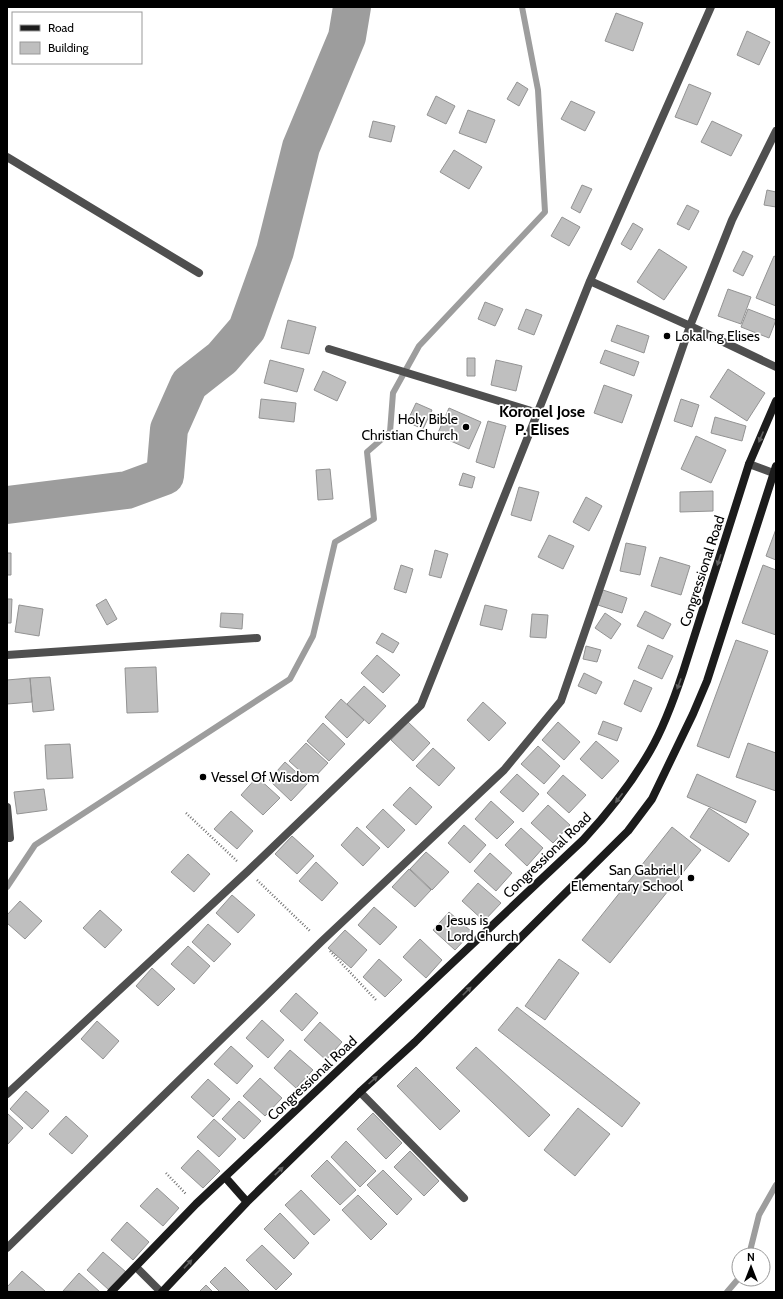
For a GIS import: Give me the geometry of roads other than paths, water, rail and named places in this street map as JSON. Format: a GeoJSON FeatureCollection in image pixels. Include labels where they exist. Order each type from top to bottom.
{"type":"FeatureCollection","features":[{"type":"Feature","properties":{"kind":"main road","name":"Congressional Road"},"geometry":{"type":"LineString","coordinates":[[111,1292],[196,1204],[583,840],[607,814],[630,783],[651,750],[672,705],[749,464],[776,401]]}},
{"type":"Feature","properties":{"kind":"main road"},"geometry":{"type":"LineString","coordinates":[[161,1292],[247,1202],[360,1092],[415,1042],[628,831],[652,799],[693,714],[707,681],[775,471]]}},
{"type":"Feature","properties":{"kind":"main road"},"geometry":{"type":"LineString","coordinates":[[226,1177],[247,1202]]}},
{"type":"Feature","properties":{"kind":"street"},"geometry":{"type":"LineString","coordinates":[[7,1094],[248,872],[421,705],[590,282],[711,7]]}},
{"type":"Feature","properties":{"kind":"street"},"geometry":{"type":"LineString","coordinates":[[7,1248],[322,942],[504,770],[561,701],[690,326],[732,220],[776,131]]}},
{"type":"Feature","properties":{"kind":"street"},"geometry":{"type":"LineString","coordinates":[[7,157],[199,274]]}},
{"type":"Feature","properties":{"kind":"street"},"geometry":{"type":"LineString","coordinates":[[590,282],[690,326],[776,367]]}},
{"type":"Feature","properties":{"kind":"street"},"geometry":{"type":"LineString","coordinates":[[329,349],[538,412]]}},
{"type":"Feature","properties":{"kind":"street"},"geometry":{"type":"LineString","coordinates":[[749,464],[775,471]]}},
{"type":"Feature","properties":{"kind":"street"},"geometry":{"type":"LineString","coordinates":[[7,655],[257,638]]}},
{"type":"Feature","properties":{"kind":"street"},"geometry":{"type":"LineString","coordinates":[[7,807],[10,838]]}},
{"type":"Feature","properties":{"kind":"street"},"geometry":{"type":"LineString","coordinates":[[360,1092],[464,1198]]}},
{"type":"Feature","properties":{"kind":"street"},"geometry":{"type":"LineString","coordinates":[[136,1267],[161,1292]]}},
{"type":"Feature","properties":{"kind":"waterway"},"geometry":{"type":"LineString","coordinates":[[7,505],[127,490],[165,476],[169,429],[189,384],[222,358],[247,329],[275,251],[301,147],[347,37],[352,7]]}},
{"type":"Feature","properties":{"kind":"waterway"},"geometry":{"type":"LineString","coordinates":[[7,887],[35,845],[290,679],[313,636],[335,542],[374,519],[367,452],[390,432],[393,393],[419,346],[545,212],[538,90],[522,7]]}},
{"type":"Feature","properties":{"kind":"waterway"},"geometry":{"type":"LineString","coordinates":[[751,1247],[759,1215],[776,1185]]}},
{"type":"Feature","properties":{"kind":"waterway"},"geometry":{"type":"LineString","coordinates":[[727,1292],[731,1287]]}},
{"type":"Feature","properties":{"kind":"place","name":"Lokal ng Elises"},"geometry":{"type":"Point","coordinates":[667,336]}},
{"type":"Feature","properties":{"kind":"place","name":"Holy Bible Christian Church"},"geometry":{"type":"Point","coordinates":[466,427]}},
{"type":"Feature","properties":{"kind":"place","name":"Vessel Of Wisdom"},"geometry":{"type":"Point","coordinates":[203,777]}},
{"type":"Feature","properties":{"kind":"place","name":"San Gabriel I Elementary School"},"geometry":{"type":"Point","coordinates":[691,878]}},
{"type":"Feature","properties":{"kind":"place","name":"Jesus is Lord Church"},"geometry":{"type":"Point","coordinates":[439,928]}},
{"type":"Feature","properties":{"kind":"district","name":"Koronel Jose P. Elises"},"geometry":{"type":"Point","coordinates":[542,420]}}]}
